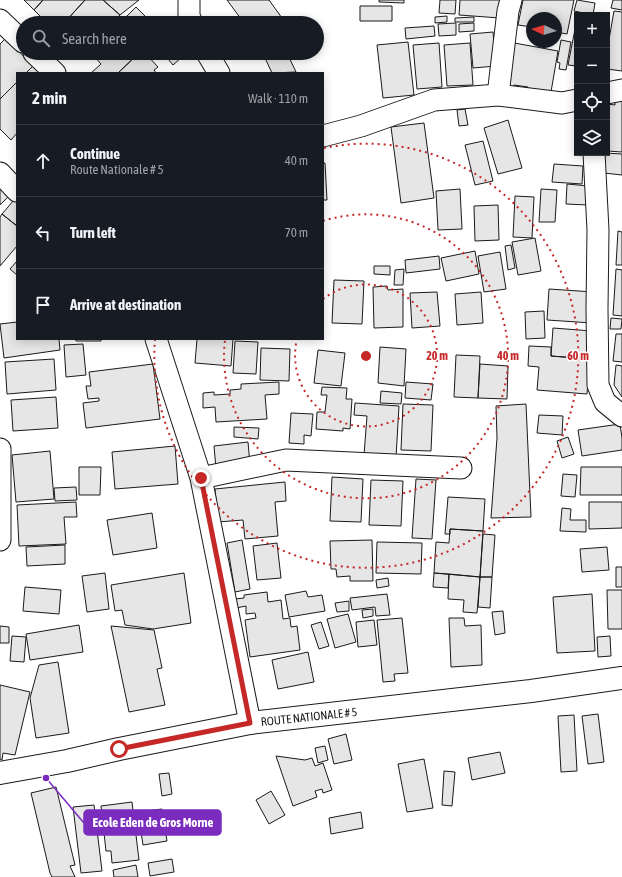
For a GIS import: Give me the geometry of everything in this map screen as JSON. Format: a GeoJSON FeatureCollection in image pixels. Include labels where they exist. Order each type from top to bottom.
{"type":"FeatureCollection","features":[{"type":"Feature","properties":{"kind":"main road","name":"ROUTE NATIONALE # 5"},"geometry":{"type":"LineString","coordinates":[[0,774],[250,723],[531,691],[622,678]]}},
{"type":"Feature","properties":{"kind":"street"},"geometry":{"type":"LineString","coordinates":[[189,0],[189,16]]}},
{"type":"Feature","properties":{"kind":"street"},"geometry":{"type":"LineString","coordinates":[[498,95],[508,11],[511,0]]}},
{"type":"Feature","properties":{"kind":"street"},"geometry":{"type":"LineString","coordinates":[[0,20],[16,35]]}},
{"type":"Feature","properties":{"kind":"street"},"geometry":{"type":"LineString","coordinates":[[41,60],[54,72]]}},
{"type":"Feature","properties":{"kind":"street"},"geometry":{"type":"LineString","coordinates":[[211,60],[218,72]]}},
{"type":"Feature","properties":{"kind":"street"},"geometry":{"type":"LineString","coordinates":[[610,92],[622,90]]}},
{"type":"Feature","properties":{"kind":"street"},"geometry":{"type":"LineString","coordinates":[[324,136],[361,126],[434,100],[498,95],[562,103],[574,101]]}},
{"type":"Feature","properties":{"kind":"street"},"geometry":{"type":"LineString","coordinates":[[594,156],[598,230],[598,385],[605,402],[622,416]]}},
{"type":"Feature","properties":{"kind":"street"},"geometry":{"type":"LineString","coordinates":[[0,173],[16,190]]}},
{"type":"Feature","properties":{"kind":"street"},"geometry":{"type":"LineString","coordinates":[[156,340],[201,478],[250,723]]}},
{"type":"Feature","properties":{"kind":"street"},"geometry":{"type":"LineString","coordinates":[[0,449],[0,540]]}},
{"type":"Feature","properties":{"kind":"street"},"geometry":{"type":"LineString","coordinates":[[201,478],[286,460],[461,468]]}},
{"type":"Feature","properties":{"kind":"building"},"geometry":{"type":"Polygon","coordinates":[[[24,0],[43,0],[34,10],[24,0]]]}},
{"type":"Feature","properties":{"kind":"building"},"geometry":{"type":"Polygon","coordinates":[[[43,0],[85,0],[70,16],[40,16],[34,10],[43,0]]]}},
{"type":"Feature","properties":{"kind":"building"},"geometry":{"type":"Polygon","coordinates":[[[85,0],[103,0],[120,15],[119,16],[70,16],[85,0]]]}},
{"type":"Feature","properties":{"kind":"building"},"geometry":{"type":"Polygon","coordinates":[[[103,0],[139,0],[120,15],[103,0]]]}},
{"type":"Feature","properties":{"kind":"building"},"geometry":{"type":"Polygon","coordinates":[[[227,0],[269,0],[281,16],[239,16],[227,0]]]}},
{"type":"Feature","properties":{"kind":"building"},"geometry":{"type":"Polygon","coordinates":[[[379,0],[404,0],[404,3],[379,2],[379,0]]]}},
{"type":"Feature","properties":{"kind":"building"},"geometry":{"type":"Polygon","coordinates":[[[440,0],[456,0],[455,14],[439,13],[440,0]]]}},
{"type":"Feature","properties":{"kind":"building"},"geometry":{"type":"Polygon","coordinates":[[[460,0],[502,0],[500,18],[459,15],[460,0]]]}},
{"type":"Feature","properties":{"kind":"building"},"geometry":{"type":"Polygon","coordinates":[[[523,0],[574,0],[567,34],[562,33],[562,12],[526,12],[526,26],[518,25],[523,0]]]}},
{"type":"Feature","properties":{"kind":"building"},"geometry":{"type":"Polygon","coordinates":[[[577,0],[595,3],[594,12],[574,11],[577,0]]]}},
{"type":"Feature","properties":{"kind":"building"},"geometry":{"type":"Polygon","coordinates":[[[613,0],[622,0],[622,10],[611,8],[613,0]]]}},
{"type":"Feature","properties":{"kind":"building"},"geometry":{"type":"Polygon","coordinates":[[[360,6],[392,6],[392,21],[360,21],[360,6]]]}},
{"type":"Feature","properties":{"kind":"building"},"geometry":{"type":"Polygon","coordinates":[[[136,7],[145,16],[127,16],[136,7]]]}},
{"type":"Feature","properties":{"kind":"building"},"geometry":{"type":"Polygon","coordinates":[[[614,11],[622,12],[622,71],[610,69],[610,34],[614,11]]]}},
{"type":"Feature","properties":{"kind":"building"},"geometry":{"type":"Polygon","coordinates":[[[447,16],[447,22],[435,23],[435,17],[447,16]]]}},
{"type":"Feature","properties":{"kind":"building"},"geometry":{"type":"Polygon","coordinates":[[[474,17],[474,22],[455,22],[455,18],[474,17]]]}},
{"type":"Feature","properties":{"kind":"building"},"geometry":{"type":"Polygon","coordinates":[[[456,23],[456,35],[439,36],[438,24],[456,23]]]}},
{"type":"Feature","properties":{"kind":"building"},"geometry":{"type":"Polygon","coordinates":[[[474,23],[474,31],[459,32],[459,24],[474,23]]]}},
{"type":"Feature","properties":{"kind":"building"},"geometry":{"type":"Polygon","coordinates":[[[434,26],[435,36],[406,39],[405,28],[434,26]]]}},
{"type":"Feature","properties":{"kind":"building"},"geometry":{"type":"Polygon","coordinates":[[[493,32],[496,66],[473,68],[470,34],[493,32]]]}},
{"type":"Feature","properties":{"kind":"building"},"geometry":{"type":"Polygon","coordinates":[[[574,34],[574,66],[568,65],[574,34]]]}},
{"type":"Feature","properties":{"kind":"building"},"geometry":{"type":"Polygon","coordinates":[[[6,38],[16,48],[16,60],[27,60],[33,66],[27,72],[16,72],[16,83],[0,99],[0,44],[6,38]]]}},
{"type":"Feature","properties":{"kind":"building"},"geometry":{"type":"Polygon","coordinates":[[[562,40],[571,42],[566,70],[559,69],[560,63],[557,62],[560,48],[562,48],[562,40]]]}},
{"type":"Feature","properties":{"kind":"building"},"geometry":{"type":"Polygon","coordinates":[[[408,42],[414,95],[383,98],[377,45],[408,42]]]}},
{"type":"Feature","properties":{"kind":"building"},"geometry":{"type":"Polygon","coordinates":[[[509,42],[526,45],[526,48],[542,48],[558,51],[551,92],[526,93],[528,87],[514,85],[514,89],[502,87],[509,42]]]}},
{"type":"Feature","properties":{"kind":"building"},"geometry":{"type":"Polygon","coordinates":[[[439,43],[442,87],[417,89],[413,45],[439,43]]]}},
{"type":"Feature","properties":{"kind":"building"},"geometry":{"type":"Polygon","coordinates":[[[470,43],[473,85],[447,86],[444,45],[470,43]]]}},
{"type":"Feature","properties":{"kind":"building"},"geometry":{"type":"Polygon","coordinates":[[[97,60],[132,60],[119,72],[92,72],[101,64],[97,60]]]}},
{"type":"Feature","properties":{"kind":"building"},"geometry":{"type":"Polygon","coordinates":[[[132,60],[152,60],[158,67],[154,70],[155,72],[119,72],[132,60]]]}},
{"type":"Feature","properties":{"kind":"building"},"geometry":{"type":"Polygon","coordinates":[[[169,60],[179,60],[173,65],[169,60]]]}},
{"type":"Feature","properties":{"kind":"building"},"geometry":{"type":"Polygon","coordinates":[[[266,60],[290,60],[296,72],[272,72],[266,60]]]}},
{"type":"Feature","properties":{"kind":"building"},"geometry":{"type":"Polygon","coordinates":[[[33,66],[39,72],[27,72],[33,66]]]}},
{"type":"Feature","properties":{"kind":"building"},"geometry":{"type":"Polygon","coordinates":[[[16,83],[16,134],[11,140],[0,129],[0,99],[16,83]]]}},
{"type":"Feature","properties":{"kind":"building"},"geometry":{"type":"Polygon","coordinates":[[[615,95],[622,95],[622,152],[610,151],[610,104],[615,105],[615,95]]]}},
{"type":"Feature","properties":{"kind":"building"},"geometry":{"type":"Polygon","coordinates":[[[465,109],[468,125],[459,126],[457,110],[465,109]]]}},
{"type":"Feature","properties":{"kind":"building"},"geometry":{"type":"Polygon","coordinates":[[[508,120],[522,168],[498,174],[484,128],[508,120]]]}},
{"type":"Feature","properties":{"kind":"building"},"geometry":{"type":"Polygon","coordinates":[[[424,123],[434,198],[401,203],[391,127],[424,123]]]}},
{"type":"Feature","properties":{"kind":"building"},"geometry":{"type":"Polygon","coordinates":[[[483,141],[493,181],[475,185],[465,145],[483,141]]]}},
{"type":"Feature","properties":{"kind":"building"},"geometry":{"type":"Polygon","coordinates":[[[610,153],[622,154],[622,175],[604,173],[605,156],[610,156],[610,153]]]}},
{"type":"Feature","properties":{"kind":"building"},"geometry":{"type":"Polygon","coordinates":[[[324,163],[325,163],[327,200],[324,200],[324,163]]]}},
{"type":"Feature","properties":{"kind":"building"},"geometry":{"type":"Polygon","coordinates":[[[554,164],[583,166],[582,184],[552,182],[554,164]]]}},
{"type":"Feature","properties":{"kind":"building"},"geometry":{"type":"Polygon","coordinates":[[[567,184],[589,186],[588,205],[566,204],[567,184]]]}},
{"type":"Feature","properties":{"kind":"building"},"geometry":{"type":"Polygon","coordinates":[[[0,189],[8,197],[0,205],[0,189]]]}},
{"type":"Feature","properties":{"kind":"building"},"geometry":{"type":"Polygon","coordinates":[[[460,189],[462,229],[438,230],[436,191],[460,189]]]}},
{"type":"Feature","properties":{"kind":"building"},"geometry":{"type":"Polygon","coordinates":[[[541,189],[557,190],[555,222],[539,222],[541,189]]]}},
{"type":"Feature","properties":{"kind":"building"},"geometry":{"type":"Polygon","coordinates":[[[515,196],[534,197],[532,238],[513,237],[515,196]]]}},
{"type":"Feature","properties":{"kind":"building"},"geometry":{"type":"Polygon","coordinates":[[[14,200],[16,201],[16,225],[2,214],[14,200]]]}},
{"type":"Feature","properties":{"kind":"building"},"geometry":{"type":"Polygon","coordinates":[[[498,205],[499,240],[475,241],[474,206],[498,205]]]}},
{"type":"Feature","properties":{"kind":"building"},"geometry":{"type":"Polygon","coordinates":[[[2,214],[16,225],[16,247],[0,266],[0,217],[2,214]]]}},
{"type":"Feature","properties":{"kind":"building"},"geometry":{"type":"Polygon","coordinates":[[[618,231],[622,232],[622,265],[616,265],[618,231]]]}},
{"type":"Feature","properties":{"kind":"building"},"geometry":{"type":"Polygon","coordinates":[[[535,238],[541,271],[518,275],[512,242],[535,238]]]}},
{"type":"Feature","properties":{"kind":"building"},"geometry":{"type":"Polygon","coordinates":[[[511,245],[515,268],[508,270],[505,246],[511,245]]]}},
{"type":"Feature","properties":{"kind":"building"},"geometry":{"type":"Polygon","coordinates":[[[475,251],[479,274],[446,281],[441,258],[475,251]]]}},
{"type":"Feature","properties":{"kind":"building"},"geometry":{"type":"Polygon","coordinates":[[[500,252],[506,289],[484,292],[478,256],[500,252]]]}},
{"type":"Feature","properties":{"kind":"building"},"geometry":{"type":"Polygon","coordinates":[[[439,256],[440,269],[406,273],[405,260],[439,256]]]}},
{"type":"Feature","properties":{"kind":"building"},"geometry":{"type":"Polygon","coordinates":[[[16,262],[16,274],[10,269],[16,262]]]}},
{"type":"Feature","properties":{"kind":"building"},"geometry":{"type":"Polygon","coordinates":[[[374,266],[390,266],[390,275],[374,274],[374,266]]]}},
{"type":"Feature","properties":{"kind":"building"},"geometry":{"type":"Polygon","coordinates":[[[404,269],[403,285],[394,285],[395,270],[404,269]]]}},
{"type":"Feature","properties":{"kind":"building"},"geometry":{"type":"Polygon","coordinates":[[[616,269],[622,270],[622,316],[613,315],[616,269]]]}},
{"type":"Feature","properties":{"kind":"building"},"geometry":{"type":"Polygon","coordinates":[[[334,280],[364,281],[362,324],[332,323],[334,280]]]}},
{"type":"Feature","properties":{"kind":"building"},"geometry":{"type":"Polygon","coordinates":[[[387,286],[388,290],[403,289],[403,327],[374,328],[373,287],[387,286]]]}},
{"type":"Feature","properties":{"kind":"building"},"geometry":{"type":"Polygon","coordinates":[[[549,289],[594,292],[592,323],[547,320],[549,289]]]}},
{"type":"Feature","properties":{"kind":"building"},"geometry":{"type":"Polygon","coordinates":[[[437,292],[440,326],[412,328],[410,293],[437,292]]]}},
{"type":"Feature","properties":{"kind":"building"},"geometry":{"type":"Polygon","coordinates":[[[481,292],[483,323],[457,325],[455,294],[481,292]]]}},
{"type":"Feature","properties":{"kind":"building"},"geometry":{"type":"Polygon","coordinates":[[[544,311],[545,338],[526,339],[525,312],[544,311]]]}},
{"type":"Feature","properties":{"kind":"building"},"geometry":{"type":"Polygon","coordinates":[[[611,318],[622,319],[621,329],[610,329],[611,318]]]}},
{"type":"Feature","properties":{"kind":"building"},"geometry":{"type":"Polygon","coordinates":[[[16,322],[16,340],[59,340],[60,350],[4,358],[0,324],[16,322]]]}},
{"type":"Feature","properties":{"kind":"building"},"geometry":{"type":"Polygon","coordinates":[[[553,328],[592,331],[590,359],[551,356],[553,328]]]}},
{"type":"Feature","properties":{"kind":"building"},"geometry":{"type":"Polygon","coordinates":[[[616,334],[622,334],[622,362],[613,361],[616,334]]]}},
{"type":"Feature","properties":{"kind":"building"},"geometry":{"type":"Polygon","coordinates":[[[76,340],[101,340],[101,341],[76,340]]]}},
{"type":"Feature","properties":{"kind":"building"},"geometry":{"type":"Polygon","coordinates":[[[197,340],[233,340],[231,366],[195,363],[197,340]]]}},
{"type":"Feature","properties":{"kind":"building"},"geometry":{"type":"Polygon","coordinates":[[[235,341],[258,342],[256,374],[233,373],[235,341]]]}},
{"type":"Feature","properties":{"kind":"building"},"geometry":{"type":"Polygon","coordinates":[[[83,344],[86,375],[66,377],[64,345],[83,344]]]}},
{"type":"Feature","properties":{"kind":"building"},"geometry":{"type":"Polygon","coordinates":[[[529,346],[551,347],[551,356],[590,359],[587,394],[537,390],[539,367],[528,366],[529,346]]]}},
{"type":"Feature","properties":{"kind":"building"},"geometry":{"type":"Polygon","coordinates":[[[380,347],[406,349],[404,386],[378,383],[380,347]]]}},
{"type":"Feature","properties":{"kind":"building"},"geometry":{"type":"Polygon","coordinates":[[[261,348],[290,349],[289,381],[260,380],[261,348]]]}},
{"type":"Feature","properties":{"kind":"building"},"geometry":{"type":"Polygon","coordinates":[[[318,350],[345,353],[341,386],[314,383],[318,350]]]}},
{"type":"Feature","properties":{"kind":"building"},"geometry":{"type":"Polygon","coordinates":[[[456,355],[480,356],[478,398],[454,397],[456,355]]]}},
{"type":"Feature","properties":{"kind":"building"},"geometry":{"type":"Polygon","coordinates":[[[54,359],[56,390],[7,394],[5,362],[54,359]]]}},
{"type":"Feature","properties":{"kind":"building"},"geometry":{"type":"Polygon","coordinates":[[[153,364],[160,419],[86,428],[83,403],[99,401],[99,398],[88,399],[86,386],[91,386],[89,372],[153,364]]]}},
{"type":"Feature","properties":{"kind":"building"},"geometry":{"type":"Polygon","coordinates":[[[480,364],[508,366],[507,399],[478,398],[480,364]]]}},
{"type":"Feature","properties":{"kind":"building"},"geometry":{"type":"Polygon","coordinates":[[[616,365],[622,366],[622,397],[614,385],[616,365]]]}},
{"type":"Feature","properties":{"kind":"building"},"geometry":{"type":"Polygon","coordinates":[[[279,382],[279,394],[265,395],[267,419],[216,422],[215,407],[203,408],[203,393],[214,392],[214,395],[230,394],[230,390],[241,389],[241,384],[279,382]]]}},
{"type":"Feature","properties":{"kind":"building"},"geometry":{"type":"Polygon","coordinates":[[[406,382],[433,384],[431,400],[405,398],[406,382]]]}},
{"type":"Feature","properties":{"kind":"building"},"geometry":{"type":"Polygon","coordinates":[[[322,387],[347,388],[346,399],[352,399],[350,429],[343,428],[343,431],[316,429],[317,412],[325,412],[327,395],[321,395],[322,387]]]}},
{"type":"Feature","properties":{"kind":"building"},"geometry":{"type":"Polygon","coordinates":[[[381,391],[402,393],[401,404],[380,403],[381,391]]]}},
{"type":"Feature","properties":{"kind":"building"},"geometry":{"type":"Polygon","coordinates":[[[56,397],[58,428],[13,431],[11,400],[56,397]]]}},
{"type":"Feature","properties":{"kind":"building"},"geometry":{"type":"Polygon","coordinates":[[[355,403],[399,406],[396,458],[364,455],[367,416],[354,415],[355,403]]]}},
{"type":"Feature","properties":{"kind":"building"},"geometry":{"type":"Polygon","coordinates":[[[403,404],[433,405],[431,451],[401,450],[403,404]]]}},
{"type":"Feature","properties":{"kind":"building"},"geometry":{"type":"Polygon","coordinates":[[[526,404],[531,517],[491,518],[497,438],[496,406],[526,404]]]}},
{"type":"Feature","properties":{"kind":"building"},"geometry":{"type":"Polygon","coordinates":[[[291,413],[313,414],[311,436],[304,435],[304,444],[289,443],[291,413]]]}},
{"type":"Feature","properties":{"kind":"building"},"geometry":{"type":"Polygon","coordinates":[[[539,415],[563,416],[562,435],[537,433],[539,415]]]}},
{"type":"Feature","properties":{"kind":"building"},"geometry":{"type":"Polygon","coordinates":[[[620,424],[622,450],[582,456],[578,430],[620,424]]]}},
{"type":"Feature","properties":{"kind":"building"},"geometry":{"type":"Polygon","coordinates":[[[234,427],[259,428],[258,439],[234,437],[234,427]]]}},
{"type":"Feature","properties":{"kind":"building"},"geometry":{"type":"Polygon","coordinates":[[[568,437],[574,454],[562,458],[557,441],[568,437]]]}},
{"type":"Feature","properties":{"kind":"building"},"geometry":{"type":"Polygon","coordinates":[[[248,442],[250,465],[216,469],[214,446],[248,442]]]}},
{"type":"Feature","properties":{"kind":"building"},"geometry":{"type":"Polygon","coordinates":[[[175,446],[178,484],[115,489],[112,452],[175,446]]]}},
{"type":"Feature","properties":{"kind":"building"},"geometry":{"type":"Polygon","coordinates":[[[50,451],[54,499],[16,502],[12,455],[50,451]]]}},
{"type":"Feature","properties":{"kind":"building"},"geometry":{"type":"Polygon","coordinates":[[[79,467],[101,467],[100,495],[79,495],[79,467]]]}},
{"type":"Feature","properties":{"kind":"building"},"geometry":{"type":"Polygon","coordinates":[[[581,467],[622,467],[622,495],[580,495],[581,467]]]}},
{"type":"Feature","properties":{"kind":"building"},"geometry":{"type":"Polygon","coordinates":[[[563,474],[577,475],[575,497],[561,496],[563,474]]]}},
{"type":"Feature","properties":{"kind":"building"},"geometry":{"type":"Polygon","coordinates":[[[332,477],[363,479],[361,522],[330,521],[332,477]]]}},
{"type":"Feature","properties":{"kind":"building"},"geometry":{"type":"Polygon","coordinates":[[[416,479],[436,480],[432,539],[412,538],[416,479]]]}},
{"type":"Feature","properties":{"kind":"building"},"geometry":{"type":"Polygon","coordinates":[[[371,480],[403,481],[401,526],[369,525],[371,480]]]}},
{"type":"Feature","properties":{"kind":"building"},"geometry":{"type":"Polygon","coordinates":[[[285,482],[286,501],[275,502],[278,536],[245,539],[243,520],[218,522],[215,489],[285,482]]]}},
{"type":"Feature","properties":{"kind":"building"},"geometry":{"type":"Polygon","coordinates":[[[76,487],[77,500],[55,501],[54,488],[76,487]]]}},
{"type":"Feature","properties":{"kind":"building"},"geometry":{"type":"Polygon","coordinates":[[[448,497],[485,499],[483,531],[450,529],[450,534],[445,534],[448,497]]]}},
{"type":"Feature","properties":{"kind":"building"},"geometry":{"type":"Polygon","coordinates":[[[76,502],[77,517],[64,517],[66,544],[19,546],[17,505],[76,502]]]}},
{"type":"Feature","properties":{"kind":"building"},"geometry":{"type":"Polygon","coordinates":[[[589,502],[622,502],[622,528],[589,529],[589,502]]]}},
{"type":"Feature","properties":{"kind":"building"},"geometry":{"type":"Polygon","coordinates":[[[562,508],[571,509],[570,520],[586,520],[586,532],[560,531],[562,508]]]}},
{"type":"Feature","properties":{"kind":"building"},"geometry":{"type":"Polygon","coordinates":[[[152,513],[157,548],[113,555],[107,520],[152,513]]]}},
{"type":"Feature","properties":{"kind":"building"},"geometry":{"type":"Polygon","coordinates":[[[450,529],[483,531],[480,577],[434,573],[436,542],[449,543],[450,529]]]}},
{"type":"Feature","properties":{"kind":"building"},"geometry":{"type":"Polygon","coordinates":[[[483,534],[495,535],[492,577],[480,577],[483,534]]]}},
{"type":"Feature","properties":{"kind":"building"},"geometry":{"type":"Polygon","coordinates":[[[242,540],[250,589],[235,592],[227,543],[242,540]]]}},
{"type":"Feature","properties":{"kind":"building"},"geometry":{"type":"Polygon","coordinates":[[[372,540],[373,581],[350,581],[350,576],[337,577],[336,569],[331,569],[330,541],[372,540]]]}},
{"type":"Feature","properties":{"kind":"building"},"geometry":{"type":"Polygon","coordinates":[[[377,542],[422,543],[421,574],[376,573],[377,542]]]}},
{"type":"Feature","properties":{"kind":"building"},"geometry":{"type":"Polygon","coordinates":[[[277,543],[281,578],[257,580],[253,546],[277,543]]]}},
{"type":"Feature","properties":{"kind":"building"},"geometry":{"type":"Polygon","coordinates":[[[65,545],[65,564],[27,566],[26,547],[65,545]]]}},
{"type":"Feature","properties":{"kind":"building"},"geometry":{"type":"Polygon","coordinates":[[[607,547],[609,570],[582,572],[580,549],[607,547]]]}},
{"type":"Feature","properties":{"kind":"building"},"geometry":{"type":"Polygon","coordinates":[[[616,567],[622,567],[622,587],[616,587],[616,567]]]}},
{"type":"Feature","properties":{"kind":"building"},"geometry":{"type":"Polygon","coordinates":[[[105,573],[109,609],[87,612],[82,576],[105,573]]]}},
{"type":"Feature","properties":{"kind":"building"},"geometry":{"type":"Polygon","coordinates":[[[184,573],[191,623],[153,629],[125,625],[122,610],[115,611],[111,585],[184,573]]]}},
{"type":"Feature","properties":{"kind":"building"},"geometry":{"type":"Polygon","coordinates":[[[434,573],[449,574],[448,588],[433,587],[434,573]]]}},
{"type":"Feature","properties":{"kind":"building"},"geometry":{"type":"Polygon","coordinates":[[[449,574],[480,577],[477,613],[463,612],[464,600],[448,599],[449,574]]]}},
{"type":"Feature","properties":{"kind":"building"},"geometry":{"type":"Polygon","coordinates":[[[480,577],[492,577],[490,608],[478,607],[480,577]]]}},
{"type":"Feature","properties":{"kind":"building"},"geometry":{"type":"Polygon","coordinates":[[[388,578],[389,586],[377,588],[376,580],[388,578]]]}},
{"type":"Feature","properties":{"kind":"building"},"geometry":{"type":"Polygon","coordinates":[[[25,587],[61,590],[59,614],[23,611],[25,587]]]}},
{"type":"Feature","properties":{"kind":"building"},"geometry":{"type":"Polygon","coordinates":[[[607,590],[622,590],[622,629],[608,629],[607,590]]]}},
{"type":"Feature","properties":{"kind":"building"},"geometry":{"type":"Polygon","coordinates":[[[306,591],[308,597],[322,595],[325,611],[289,617],[285,595],[306,591]]]}},
{"type":"Feature","properties":{"kind":"building"},"geometry":{"type":"Polygon","coordinates":[[[267,592],[268,602],[281,600],[283,619],[290,618],[291,627],[297,626],[300,650],[250,657],[245,620],[256,618],[255,613],[246,614],[246,606],[236,608],[235,599],[244,598],[244,595],[267,592]]]}},
{"type":"Feature","properties":{"kind":"building"},"geometry":{"type":"Polygon","coordinates":[[[387,594],[390,615],[376,616],[375,607],[352,610],[350,598],[387,594]]]}},
{"type":"Feature","properties":{"kind":"building"},"geometry":{"type":"Polygon","coordinates":[[[592,594],[595,651],[557,653],[553,597],[592,594]]]}},
{"type":"Feature","properties":{"kind":"building"},"geometry":{"type":"Polygon","coordinates":[[[349,601],[349,611],[337,612],[335,603],[349,601]]]}},
{"type":"Feature","properties":{"kind":"building"},"geometry":{"type":"Polygon","coordinates":[[[373,609],[373,616],[363,618],[362,610],[373,609]]]}},
{"type":"Feature","properties":{"kind":"building"},"geometry":{"type":"Polygon","coordinates":[[[503,611],[505,633],[495,635],[492,612],[503,611]]]}},
{"type":"Feature","properties":{"kind":"building"},"geometry":{"type":"Polygon","coordinates":[[[348,614],[356,642],[335,648],[327,619],[348,614]]]}},
{"type":"Feature","properties":{"kind":"building"},"geometry":{"type":"Polygon","coordinates":[[[402,618],[408,673],[394,674],[395,681],[383,682],[377,620],[402,618]]]}},
{"type":"Feature","properties":{"kind":"building"},"geometry":{"type":"Polygon","coordinates":[[[449,618],[464,618],[465,626],[481,625],[482,665],[451,667],[449,618]]]}},
{"type":"Feature","properties":{"kind":"building"},"geometry":{"type":"Polygon","coordinates":[[[374,620],[377,645],[358,647],[356,622],[374,620]]]}},
{"type":"Feature","properties":{"kind":"building"},"geometry":{"type":"Polygon","coordinates":[[[321,622],[329,646],[319,649],[311,625],[321,622]]]}},
{"type":"Feature","properties":{"kind":"building"},"geometry":{"type":"Polygon","coordinates":[[[79,625],[83,652],[30,660],[26,634],[79,625]]]}},
{"type":"Feature","properties":{"kind":"building"},"geometry":{"type":"Polygon","coordinates":[[[0,626],[9,627],[9,643],[0,643],[0,626]]]}},
{"type":"Feature","properties":{"kind":"building"},"geometry":{"type":"Polygon","coordinates":[[[111,626],[154,630],[162,668],[157,669],[165,705],[129,712],[111,626]]]}},
{"type":"Feature","properties":{"kind":"building"},"geometry":{"type":"Polygon","coordinates":[[[12,636],[26,637],[24,662],[10,661],[12,636]]]}},
{"type":"Feature","properties":{"kind":"building"},"geometry":{"type":"Polygon","coordinates":[[[610,636],[611,656],[598,657],[597,637],[610,636]]]}},
{"type":"Feature","properties":{"kind":"building"},"geometry":{"type":"Polygon","coordinates":[[[308,652],[314,682],[278,689],[272,660],[308,652]]]}},
{"type":"Feature","properties":{"kind":"building"},"geometry":{"type":"Polygon","coordinates":[[[58,662],[69,733],[36,738],[30,698],[39,665],[58,662]]]}},
{"type":"Feature","properties":{"kind":"building"},"geometry":{"type":"Polygon","coordinates":[[[0,685],[30,692],[15,755],[3,753],[2,760],[0,759],[0,685]]]}},
{"type":"Feature","properties":{"kind":"building"},"geometry":{"type":"Polygon","coordinates":[[[598,714],[604,762],[588,764],[582,716],[598,714]]]}},
{"type":"Feature","properties":{"kind":"building"},"geometry":{"type":"Polygon","coordinates":[[[574,715],[577,771],[561,772],[558,716],[574,715]]]}},
{"type":"Feature","properties":{"kind":"building"},"geometry":{"type":"Polygon","coordinates":[[[346,734],[352,760],[334,764],[328,739],[346,734]]]}},
{"type":"Feature","properties":{"kind":"building"},"geometry":{"type":"Polygon","coordinates":[[[325,746],[328,760],[318,763],[315,748],[325,746]]]}},
{"type":"Feature","properties":{"kind":"building"},"geometry":{"type":"Polygon","coordinates":[[[500,752],[505,773],[472,780],[468,758],[500,752]]]}},
{"type":"Feature","properties":{"kind":"building"},"geometry":{"type":"Polygon","coordinates":[[[276,756],[305,760],[312,758],[315,766],[323,763],[332,790],[323,793],[322,789],[315,791],[317,797],[293,806],[276,756]]]}},
{"type":"Feature","properties":{"kind":"building"},"geometry":{"type":"Polygon","coordinates":[[[424,759],[433,808],[407,812],[398,764],[424,759]]]}},
{"type":"Feature","properties":{"kind":"building"},"geometry":{"type":"Polygon","coordinates":[[[444,771],[455,772],[452,806],[442,805],[444,771]]]}},
{"type":"Feature","properties":{"kind":"building"},"geometry":{"type":"Polygon","coordinates":[[[169,773],[172,794],[162,796],[159,774],[169,773]]]}},
{"type":"Feature","properties":{"kind":"building"},"geometry":{"type":"Polygon","coordinates":[[[56,787],[75,865],[70,866],[75,877],[52,877],[31,793],[56,787]]]}},
{"type":"Feature","properties":{"kind":"building"},"geometry":{"type":"Polygon","coordinates":[[[271,791],[285,815],[269,824],[256,800],[271,791]]]}},
{"type":"Feature","properties":{"kind":"building"},"geometry":{"type":"Polygon","coordinates":[[[132,802],[139,860],[112,863],[111,851],[106,851],[101,806],[132,802]]]}},
{"type":"Feature","properties":{"kind":"building"},"geometry":{"type":"Polygon","coordinates":[[[94,805],[102,871],[81,873],[73,807],[94,805]]]}},
{"type":"Feature","properties":{"kind":"building"},"geometry":{"type":"Polygon","coordinates":[[[162,809],[167,841],[143,845],[138,812],[162,809]]]}},
{"type":"Feature","properties":{"kind":"building"},"geometry":{"type":"Polygon","coordinates":[[[361,812],[363,828],[331,834],[329,818],[361,812]]]}},
{"type":"Feature","properties":{"kind":"building"},"geometry":{"type":"Polygon","coordinates":[[[172,859],[174,872],[150,876],[148,863],[172,859]]]}},
{"type":"Feature","properties":{"kind":"building"},"geometry":{"type":"Polygon","coordinates":[[[136,865],[138,877],[114,877],[113,870],[136,865]]]}},
{"type":"Feature","properties":{"kind":"place","name":"Ecole Eden de Gros Morne"},"geometry":{"type":"Point","coordinates":[46,778]}},
{"type":"Feature","properties":{"kind":"route"},"geometry":{"type":"LineString","coordinates":[[119,749],[250,723],[201,478]]}}]}
